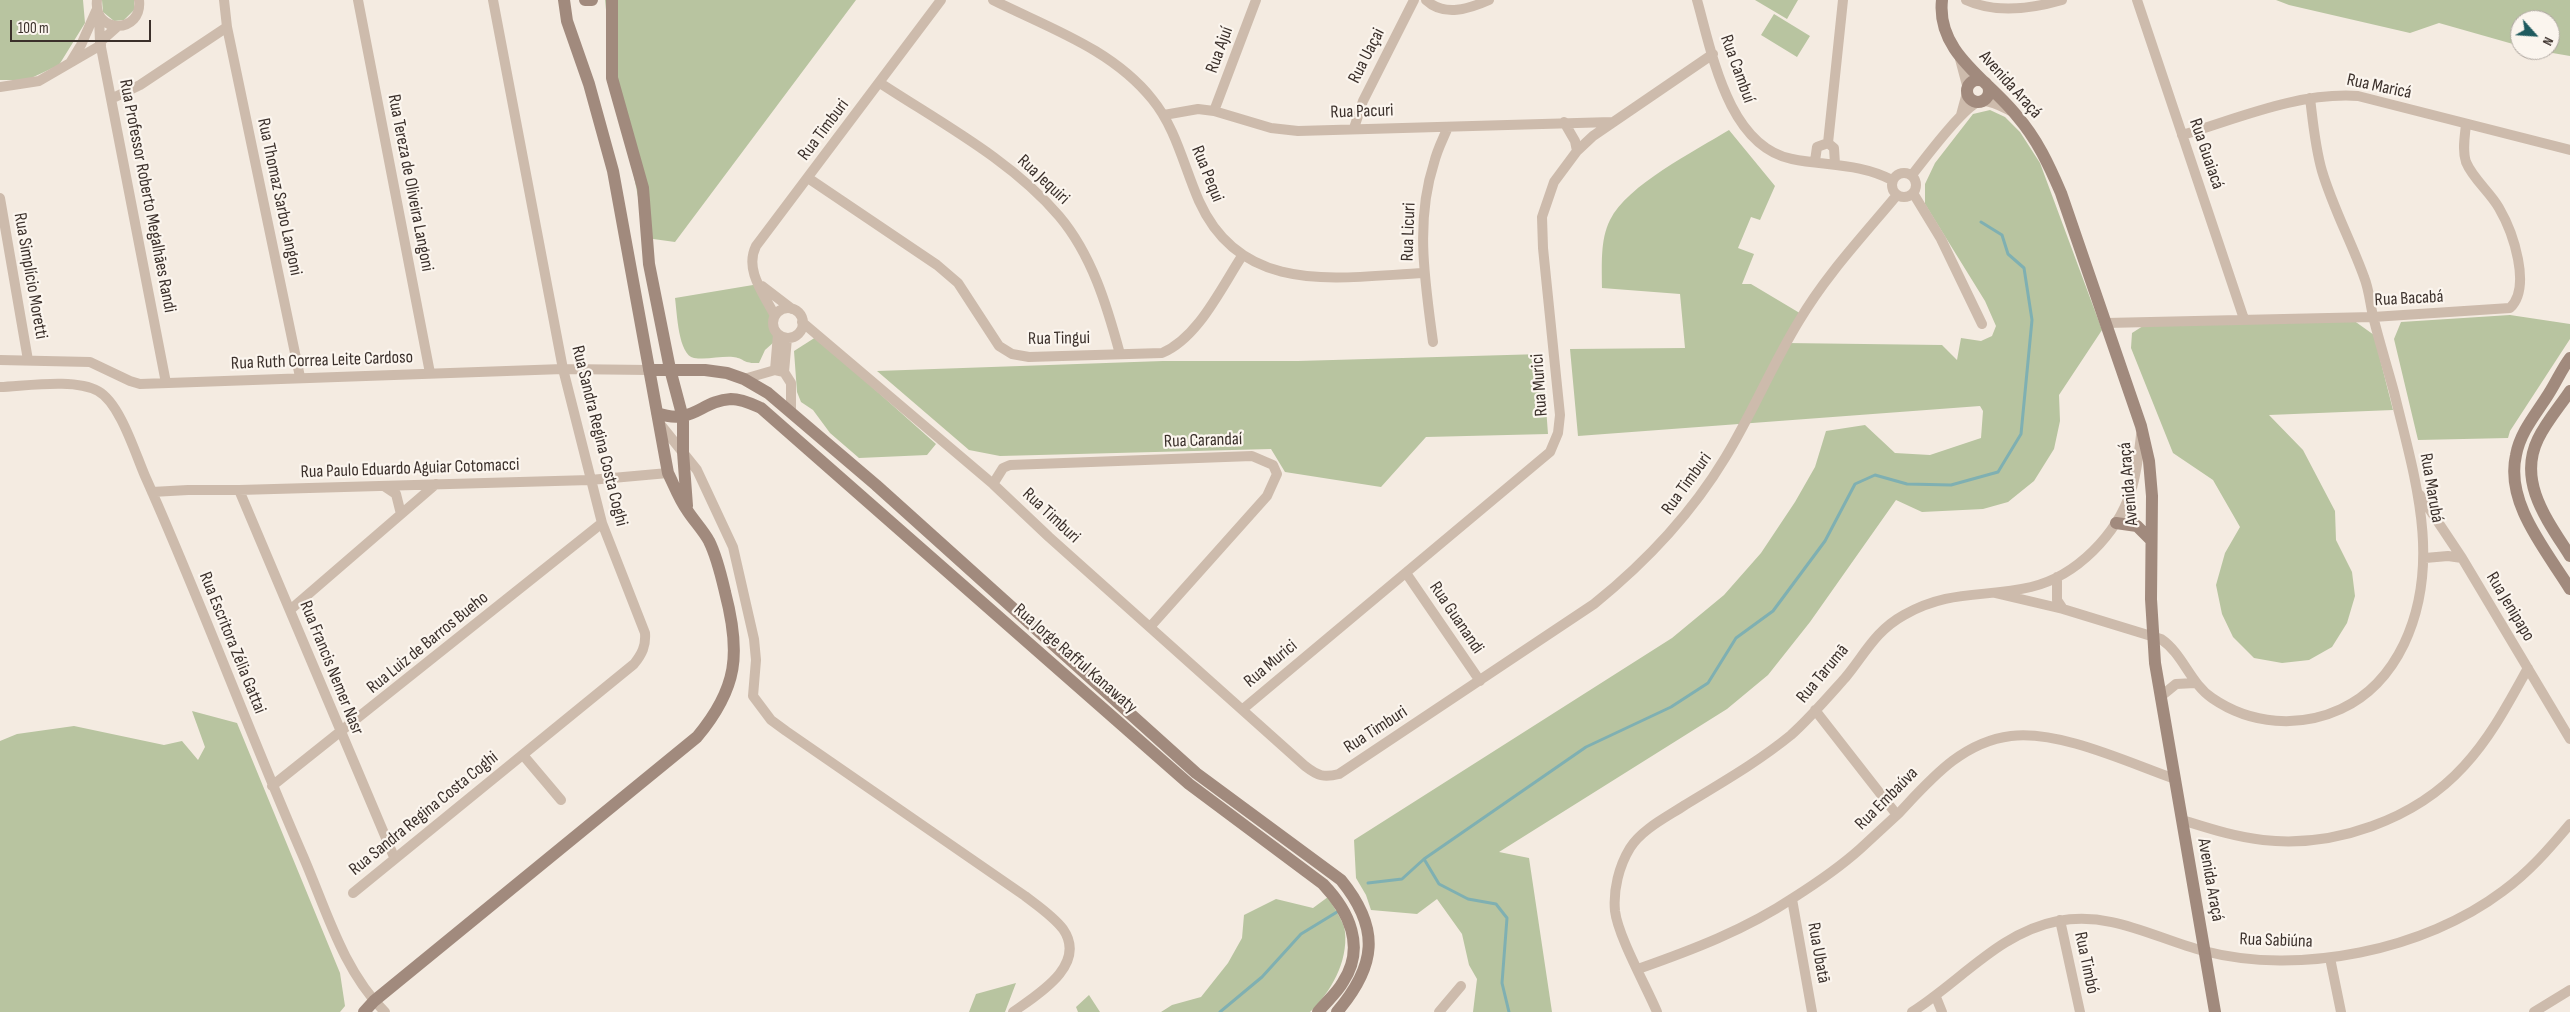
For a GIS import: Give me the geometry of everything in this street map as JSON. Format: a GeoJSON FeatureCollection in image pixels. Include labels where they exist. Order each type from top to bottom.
{"type":"FeatureCollection","features":[{"type":"Feature","properties":{"kind":"main road"},"geometry":{"type":"LineString","coordinates":[[364,1012],[374,1001],[697,737],[720,706],[731,680],[735,654],[734,627],[717,560],[709,541],[688,512],[668,473],[613,171],[589,84],[567,21],[564,0]]}},
{"type":"Feature","properties":{"kind":"main road"},"geometry":{"type":"LineString","coordinates":[[585,0],[592,0]]}},
{"type":"Feature","properties":{"kind":"main road"},"geometry":{"type":"LineString","coordinates":[[612,0],[612,78],[643,188],[648,264],[670,369],[683,418],[683,452],[688,512]]}},
{"type":"Feature","properties":{"kind":"main road","name":"Avenida Araçá"},"geometry":{"type":"LineString","coordinates":[[1942,0],[1946,30],[1957,52],[2016,114],[2047,159],[2142,426],[2149,461],[2152,496],[2153,635],[2160,697],[2215,1012]]}},
{"type":"Feature","properties":{"kind":"main road"},"geometry":{"type":"LineString","coordinates":[[1977,80],[1986,83],[1988,93],[1981,101],[1971,99],[1968,89],[1970,84],[1977,80]]}},
{"type":"Feature","properties":{"kind":"main road"},"geometry":{"type":"LineString","coordinates":[[2570,358],[2524,432],[2516,453],[2513,474],[2516,494],[2524,511],[2570,590]]}},
{"type":"Feature","properties":{"kind":"main road","name":"Rua Jorge Rafful Kanawaty"},"geometry":{"type":"LineString","coordinates":[[649,370],[705,370],[727,373],[744,379],[792,411],[1196,773],[1341,880],[1352,894],[1363,914],[1368,935],[1368,955],[1364,973],[1355,990],[1336,1012]]}},
{"type":"Feature","properties":{"kind":"main road"},"geometry":{"type":"LineString","coordinates":[[2570,391],[2538,440],[2532,460],[2531,485],[2539,505],[2570,556]]}},
{"type":"Feature","properties":{"kind":"main road","name":"Rua Jorge Rafful Kanawaty"},"geometry":{"type":"LineString","coordinates":[[683,418],[731,399],[746,401],[762,408],[1189,784],[1323,884],[1347,914],[1354,935],[1354,951],[1350,969],[1343,982],[1318,1012]]}},
{"type":"Feature","properties":{"kind":"main road"},"geometry":{"type":"LineString","coordinates":[[658,419],[683,418]]}},
{"type":"Feature","properties":{"kind":"main road"},"geometry":{"type":"LineString","coordinates":[[815,454],[826,441]]}},
{"type":"Feature","properties":{"kind":"main road"},"geometry":{"type":"LineString","coordinates":[[2116,523],[2137,526],[2151,540]]}},
{"type":"Feature","properties":{"kind":"street"},"geometry":{"type":"LineString","coordinates":[[97,8],[106,23],[118,26],[130,23],[135,18],[138,12],[139,0]]}},
{"type":"Feature","properties":{"kind":"street","name":"Rua Thomaz Sarbo Langoni"},"geometry":{"type":"LineString","coordinates":[[219,0],[227,25]]}},
{"type":"Feature","properties":{"kind":"street","name":"Rua Thomaz Sarbo Langoni"},"geometry":{"type":"LineString","coordinates":[[224,0],[227,25],[300,377]]}},
{"type":"Feature","properties":{"kind":"street","name":"Rua Tereza de Oliveira Langoni"},"geometry":{"type":"LineString","coordinates":[[358,0],[430,373]]}},
{"type":"Feature","properties":{"kind":"street","name":"Rua Sandra Regina Costa Coghi"},"geometry":{"type":"LineString","coordinates":[[353,893],[394,857],[634,664],[642,654],[646,642],[645,633],[602,523],[563,369],[493,0]]}},
{"type":"Feature","properties":{"kind":"street","name":"Rua Timburi"},"geometry":{"type":"LineString","coordinates":[[775,316],[751,265],[752,254],[941,0]]}},
{"type":"Feature","properties":{"kind":"street","name":"Rua Pequi"},"geometry":{"type":"LineString","coordinates":[[993,0],[1098,52],[1119,66],[1138,83],[1164,115],[1208,221],[1223,240],[1242,256],[1265,268],[1287,275],[1319,278],[1424,273]]}},
{"type":"Feature","properties":{"kind":"street","name":"Rua Ajuí"},"geometry":{"type":"LineString","coordinates":[[1214,111],[1256,0]]}},
{"type":"Feature","properties":{"kind":"street","name":"Rua Uaçai"},"geometry":{"type":"LineString","coordinates":[[1354,128],[1363,101],[1414,0]]}},
{"type":"Feature","properties":{"kind":"street"},"geometry":{"type":"LineString","coordinates":[[1426,0],[1446,10],[1461,10],[1489,0]]}},
{"type":"Feature","properties":{"kind":"street","name":"Rua Cambuí"},"geometry":{"type":"LineString","coordinates":[[1697,0],[1726,92],[1740,121],[1755,139],[1770,150],[1790,159],[1835,164]]}},
{"type":"Feature","properties":{"kind":"street"},"geometry":{"type":"LineString","coordinates":[[1828,144],[1843,0]]}},
{"type":"Feature","properties":{"kind":"street"},"geometry":{"type":"LineString","coordinates":[[1966,0],[1973,3],[2010,9],[2036,7],[2062,0]]}},
{"type":"Feature","properties":{"kind":"street","name":"Rua Guaiacá"},"geometry":{"type":"LineString","coordinates":[[2137,0],[2244,319]]}},
{"type":"Feature","properties":{"kind":"street"},"geometry":{"type":"LineString","coordinates":[[69,65],[81,45],[97,8]]}},
{"type":"Feature","properties":{"kind":"street","name":"Rua Professor Roberto Megalhães Randi"},"geometry":{"type":"LineString","coordinates":[[97,8],[100,44],[166,383]]}},
{"type":"Feature","properties":{"kind":"street"},"geometry":{"type":"LineString","coordinates":[[112,98],[140,85],[227,25]]}},
{"type":"Feature","properties":{"kind":"street"},"geometry":{"type":"LineString","coordinates":[[0,87],[39,81],[69,65],[100,44],[118,26]]}},
{"type":"Feature","properties":{"kind":"street"},"geometry":{"type":"LineString","coordinates":[[1957,52],[1968,89],[1961,116]]}},
{"type":"Feature","properties":{"kind":"street","name":"Rua Murici"},"geometry":{"type":"LineString","coordinates":[[1243,709],[1550,452],[1558,433],[1560,415],[1543,248],[1542,217],[1554,182],[1577,151],[1612,122],[1713,54]]}},
{"type":"Feature","properties":{"kind":"street","name":"Rua Jequiri"},"geometry":{"type":"LineString","coordinates":[[880,83],[994,158],[1026,183],[1060,217],[1086,258],[1106,303],[1120,354]]}},
{"type":"Feature","properties":{"kind":"street","name":"Rua Maricá"},"geometry":{"type":"LineString","coordinates":[[2182,135],[2310,98],[2334,95],[2358,96],[2570,150]]}},
{"type":"Feature","properties":{"kind":"street","name":"Rua Marubá"},"geometry":{"type":"LineString","coordinates":[[1995,593],[2062,609],[2153,635],[2173,649],[2195,683],[2212,698],[2237,712],[2261,719],[2293,722],[2324,717],[2353,704],[2375,687],[2399,654],[2411,628],[2420,595],[2425,558],[2419,494],[2365,280],[2331,202],[2321,168],[2310,98]]}},
{"type":"Feature","properties":{"kind":"street"},"geometry":{"type":"LineString","coordinates":[[1912,175],[1961,116],[1981,101],[1994,103],[2016,114]]}},
{"type":"Feature","properties":{"kind":"street","name":"Rua Pacuri"},"geometry":{"type":"LineString","coordinates":[[1164,115],[1198,109],[1214,111],[1249,123],[1298,131],[1612,122]]}},
{"type":"Feature","properties":{"kind":"street"},"geometry":{"type":"LineString","coordinates":[[1564,122],[1575,141],[1577,151]]}},
{"type":"Feature","properties":{"kind":"street","name":"Rua Bacabá"},"geometry":{"type":"LineString","coordinates":[[2106,323],[2373,317],[2498,311],[2510,308],[2517,302],[2520,290],[2520,267],[2500,209],[2466,161],[2464,145],[2466,124]]}},
{"type":"Feature","properties":{"kind":"street","name":"Rua Licuri"},"geometry":{"type":"LineString","coordinates":[[1433,342],[1424,273],[1425,202],[1434,163],[1448,127]]}},
{"type":"Feature","properties":{"kind":"street"},"geometry":{"type":"LineString","coordinates":[[1815,162],[1817,147],[1828,144],[1834,148],[1835,164],[1865,169],[1892,180]]}},
{"type":"Feature","properties":{"kind":"street"},"geometry":{"type":"LineString","coordinates":[[1892,180],[1901,173],[1912,175],[1916,182],[1913,193],[1940,239],[1982,324]]}},
{"type":"Feature","properties":{"kind":"street","name":"Rua Tingui"},"geometry":{"type":"LineString","coordinates":[[808,178],[937,265],[958,283],[999,346],[1012,354],[1029,357],[1162,353],[1176,347],[1189,336],[1242,256]]}},
{"type":"Feature","properties":{"kind":"street"},"geometry":{"type":"LineString","coordinates":[[1892,180],[1892,188],[1897,195],[1903,197],[1913,193]]}},
{"type":"Feature","properties":{"kind":"street","name":"Rua Timburi"},"geometry":{"type":"LineString","coordinates":[[802,322],[993,484],[1048,537],[1305,766],[1326,778],[1339,774],[1594,604],[1631,574],[1666,539],[1698,500],[1726,457],[1775,363],[1824,282],[1897,195]]}},
{"type":"Feature","properties":{"kind":"street","name":"Rua Simplício Moretti"},"geometry":{"type":"LineString","coordinates":[[0,198],[28,360]]}},
{"type":"Feature","properties":{"kind":"street"},"geometry":{"type":"LineString","coordinates":[[759,284],[799,314],[802,322],[800,332],[782,336]]}},
{"type":"Feature","properties":{"kind":"street"},"geometry":{"type":"LineString","coordinates":[[792,309],[782,309],[775,316],[773,325],[782,336],[779,371],[790,383],[792,411]]}},
{"type":"Feature","properties":{"kind":"street","name":"Rua Ruth Correa Leite Cardoso"},"geometry":{"type":"LineString","coordinates":[[0,360],[90,362],[130,382],[166,383],[563,369],[649,370]]}},
{"type":"Feature","properties":{"kind":"street"},"geometry":{"type":"LineString","coordinates":[[744,379],[779,371]]}},
{"type":"Feature","properties":{"kind":"street","name":"Rua Escritora Zélia Gattai"},"geometry":{"type":"LineString","coordinates":[[0,387],[75,384],[98,391],[113,404],[152,492],[272,786],[353,973],[374,1001],[386,1012]]}},
{"type":"Feature","properties":{"kind":"street"},"geometry":{"type":"LineString","coordinates":[[658,419],[700,475],[733,548],[754,639],[756,660],[752,685],[754,696],[770,720],[1025,896],[1064,930],[1070,943],[1069,954],[1064,968],[1045,990],[1013,1012]]}},
{"type":"Feature","properties":{"kind":"street","name":"Rua Tarumã"},"geometry":{"type":"LineString","coordinates":[[1656,1012],[1615,912],[1620,868],[1631,846],[1650,828],[1770,750],[1791,734],[1846,676],[1863,651],[1902,616],[1936,600],[1959,595],[1995,593],[2033,587],[2057,577],[2080,562],[2116,523],[2131,492],[2138,461],[2142,426]]}},
{"type":"Feature","properties":{"kind":"street","name":"Rua Carandaí"},"geometry":{"type":"LineString","coordinates":[[993,484],[1003,468],[1010,465],[1252,456],[1273,464],[1277,474],[1267,496],[1150,627]]}},
{"type":"Feature","properties":{"kind":"street","name":"Rua Paulo Eduardo Aguiar Cotomacci"},"geometry":{"type":"LineString","coordinates":[[152,492],[590,480],[668,473]]}},
{"type":"Feature","properties":{"kind":"street"},"geometry":{"type":"LineString","coordinates":[[290,610],[436,484]]}},
{"type":"Feature","properties":{"kind":"street"},"geometry":{"type":"LineString","coordinates":[[383,486],[396,494],[401,514]]}},
{"type":"Feature","properties":{"kind":"street","name":"Rua Francis Nemer Nasr"},"geometry":{"type":"LineString","coordinates":[[239,490],[340,734],[394,857]]}},
{"type":"Feature","properties":{"kind":"street","name":"Rua Jenipapo"},"geometry":{"type":"LineString","coordinates":[[2419,494],[2462,558],[2570,738]]}},
{"type":"Feature","properties":{"kind":"street","name":"Rua Luiz de Barros Bueho"},"geometry":{"type":"LineString","coordinates":[[272,786],[340,734],[602,523]]}},
{"type":"Feature","properties":{"kind":"street"},"geometry":{"type":"LineString","coordinates":[[2425,558],[2448,556],[2462,558]]}},
{"type":"Feature","properties":{"kind":"street","name":"Rua Guanandi"},"geometry":{"type":"LineString","coordinates":[[1406,573],[1480,681]]}},
{"type":"Feature","properties":{"kind":"street"},"geometry":{"type":"LineString","coordinates":[[2057,577],[2057,600],[2062,609]]}},
{"type":"Feature","properties":{"kind":"street"},"geometry":{"type":"LineString","coordinates":[[2182,820],[2219,832],[2264,840],[2308,840],[2354,832],[2396,817],[2431,796],[2463,767],[2494,729],[2528,668]]}},
{"type":"Feature","properties":{"kind":"street"},"geometry":{"type":"LineString","coordinates":[[2160,697],[2176,684],[2195,683]]}},
{"type":"Feature","properties":{"kind":"street"},"geometry":{"type":"LineString","coordinates":[[1815,710],[1897,815]]}},
{"type":"Feature","properties":{"kind":"street","name":"Rua Embaúva"},"geometry":{"type":"LineString","coordinates":[[1638,969],[1712,942],[1792,899],[1858,851],[1897,815],[1935,774],[1958,756],[1982,743],[2011,736],[2042,735],[2175,779]]}},
{"type":"Feature","properties":{"kind":"street"},"geometry":{"type":"LineString","coordinates":[[523,755],[561,800]]}},
{"type":"Feature","properties":{"kind":"street","name":"Rua Sabiúna"},"geometry":{"type":"LineString","coordinates":[[1912,1012],[1936,997],[1989,953],[2017,935],[2039,925],[2060,920],[2085,917],[2118,922],[2205,952],[2245,958],[2290,960],[2330,958],[2373,950],[2421,936],[2464,915],[2502,891],[2533,865],[2570,824]]}},
{"type":"Feature","properties":{"kind":"street","name":"Rua Ubatã"},"geometry":{"type":"LineString","coordinates":[[1792,899],[1812,1012]]}},
{"type":"Feature","properties":{"kind":"street","name":"Rua Timbó"},"geometry":{"type":"LineString","coordinates":[[2060,920],[2080,1012]]}},
{"type":"Feature","properties":{"kind":"street"},"geometry":{"type":"LineString","coordinates":[[2330,958],[2341,1012]]}},
{"type":"Feature","properties":{"kind":"street"},"geometry":{"type":"LineString","coordinates":[[1439,1012],[1461,986]]}},
{"type":"Feature","properties":{"kind":"street"},"geometry":{"type":"LineString","coordinates":[[2534,1012],[2569,994]]}},
{"type":"Feature","properties":{"kind":"street"},"geometry":{"type":"LineString","coordinates":[[1936,997],[1942,1012]]}},
{"type":"Feature","properties":{"kind":"green space"},"geometry":{"type":"Polygon","coordinates":[[[0,0],[83,0],[85,23],[59,65],[27,80],[0,80],[0,0]]]}},
{"type":"Feature","properties":{"kind":"green space"},"geometry":{"type":"Polygon","coordinates":[[[102,0],[134,0],[134,10],[124,20],[114,21],[103,12],[102,0]]]}},
{"type":"Feature","properties":{"kind":"green space"},"geometry":{"type":"Polygon","coordinates":[[[605,0],[856,0],[675,242],[646,238],[611,59],[605,0]]]}},
{"type":"Feature","properties":{"kind":"green space"},"geometry":{"type":"Polygon","coordinates":[[[1755,0],[1798,0],[1787,19],[1755,0]]]}},
{"type":"Feature","properties":{"kind":"green space"},"geometry":{"type":"Polygon","coordinates":[[[2276,0],[2570,0],[2570,56],[2560,54],[2560,10],[2510,10],[2510,43],[2439,23],[2410,33],[2289,5],[2276,0]]]}},
{"type":"Feature","properties":{"kind":"green space"},"geometry":{"type":"Polygon","coordinates":[[[1774,14],[1810,36],[1797,57],[1761,35],[1774,14]]]}},
{"type":"Feature","properties":{"kind":"green space"},"geometry":{"type":"Polygon","coordinates":[[[1990,110],[2005,117],[2020,132],[2040,163],[2102,330],[2059,395],[2060,421],[2054,449],[2034,481],[2008,502],[1983,509],[1922,512],[1896,500],[1810,622],[1768,675],[1727,709],[1499,852],[1529,858],[1552,1012],[1473,1012],[1477,979],[1469,965],[1462,934],[1437,899],[1417,914],[1371,910],[1366,895],[1356,878],[1354,840],[1672,638],[1724,595],[1761,553],[1795,502],[1815,467],[1826,431],[1865,425],[1895,453],[1930,455],[1981,438],[1983,411],[1980,406],[1578,436],[1570,349],[1685,348],[1680,294],[1602,288],[1603,244],[1610,220],[1631,194],[1646,182],[1681,158],[1729,130],[1775,186],[1760,220],[1751,217],[1738,248],[1754,254],[1742,284],[1751,284],[1803,315],[1786,343],[1942,345],[1957,360],[1961,338],[1981,341],[1992,336],[1996,326],[1985,301],[1925,204],[1925,184],[1935,163],[1973,114],[1990,110]]]}},
{"type":"Feature","properties":{"kind":"green space"},"geometry":{"type":"Polygon","coordinates":[[[759,284],[771,313],[774,342],[765,350],[759,363],[750,363],[733,357],[694,358],[689,355],[681,341],[675,298],[759,284]]]}},
{"type":"Feature","properties":{"kind":"green space"},"geometry":{"type":"Polygon","coordinates":[[[2510,315],[2570,324],[2570,339],[2510,431],[2508,438],[2418,440],[2394,339],[2401,322],[2510,315]]]}},
{"type":"Feature","properties":{"kind":"green space"},"geometry":{"type":"Polygon","coordinates":[[[2353,320],[2374,335],[2393,410],[2269,415],[2303,450],[2335,511],[2336,540],[2352,572],[2355,596],[2347,623],[2332,647],[2309,660],[2282,663],[2254,658],[2233,637],[2222,614],[2216,585],[2225,553],[2240,527],[2213,480],[2173,453],[2131,348],[2132,333],[2143,326],[2353,320]]]}},
{"type":"Feature","properties":{"kind":"green space"},"geometry":{"type":"Polygon","coordinates":[[[816,337],[936,444],[927,455],[859,458],[830,433],[813,410],[801,402],[797,392],[794,351],[816,337]]]}},
{"type":"Feature","properties":{"kind":"green space"},"geometry":{"type":"Polygon","coordinates":[[[1542,354],[1548,434],[1426,437],[1381,487],[1285,472],[1271,449],[1000,456],[969,450],[877,371],[1163,361],[1298,361],[1542,354]]]}},
{"type":"Feature","properties":{"kind":"green space"},"geometry":{"type":"Polygon","coordinates":[[[192,711],[237,723],[340,973],[345,1006],[340,1012],[0,1012],[0,741],[17,734],[74,726],[164,745],[182,741],[198,760],[205,747],[192,711]]]}},
{"type":"Feature","properties":{"kind":"green space"},"geometry":{"type":"Polygon","coordinates":[[[1328,897],[1344,928],[1344,954],[1331,986],[1310,1012],[1161,1012],[1172,1005],[1201,997],[1228,963],[1242,938],[1244,915],[1276,899],[1313,908],[1328,897]]]}},
{"type":"Feature","properties":{"kind":"green space"},"geometry":{"type":"Polygon","coordinates":[[[1016,983],[1005,1012],[969,1012],[976,994],[1016,983]]]}},
{"type":"Feature","properties":{"kind":"green space"},"geometry":{"type":"Polygon","coordinates":[[[1089,995],[1100,1012],[1078,1012],[1076,1007],[1089,995]]]}},
{"type":"Feature","properties":{"kind":"waterway"},"geometry":{"type":"LineString","coordinates":[[1368,883],[1402,879],[1424,859],[1586,747],[1671,707],[1708,683],[1736,638],[1773,611],[1825,541],[1855,484],[1875,475],[1907,484],[1951,485],[1998,472],[2021,434],[2032,320],[2024,268],[2008,254],[2002,235],[1981,222]]}},
{"type":"Feature","properties":{"kind":"waterway"},"geometry":{"type":"LineString","coordinates":[[1424,859],[1439,884],[1468,899],[1496,904],[1507,918],[1502,983],[1509,1012]]}},
{"type":"Feature","properties":{"kind":"waterway"},"geometry":{"type":"LineString","coordinates":[[1220,1012],[1262,977],[1301,934],[1337,912]]}}]}
